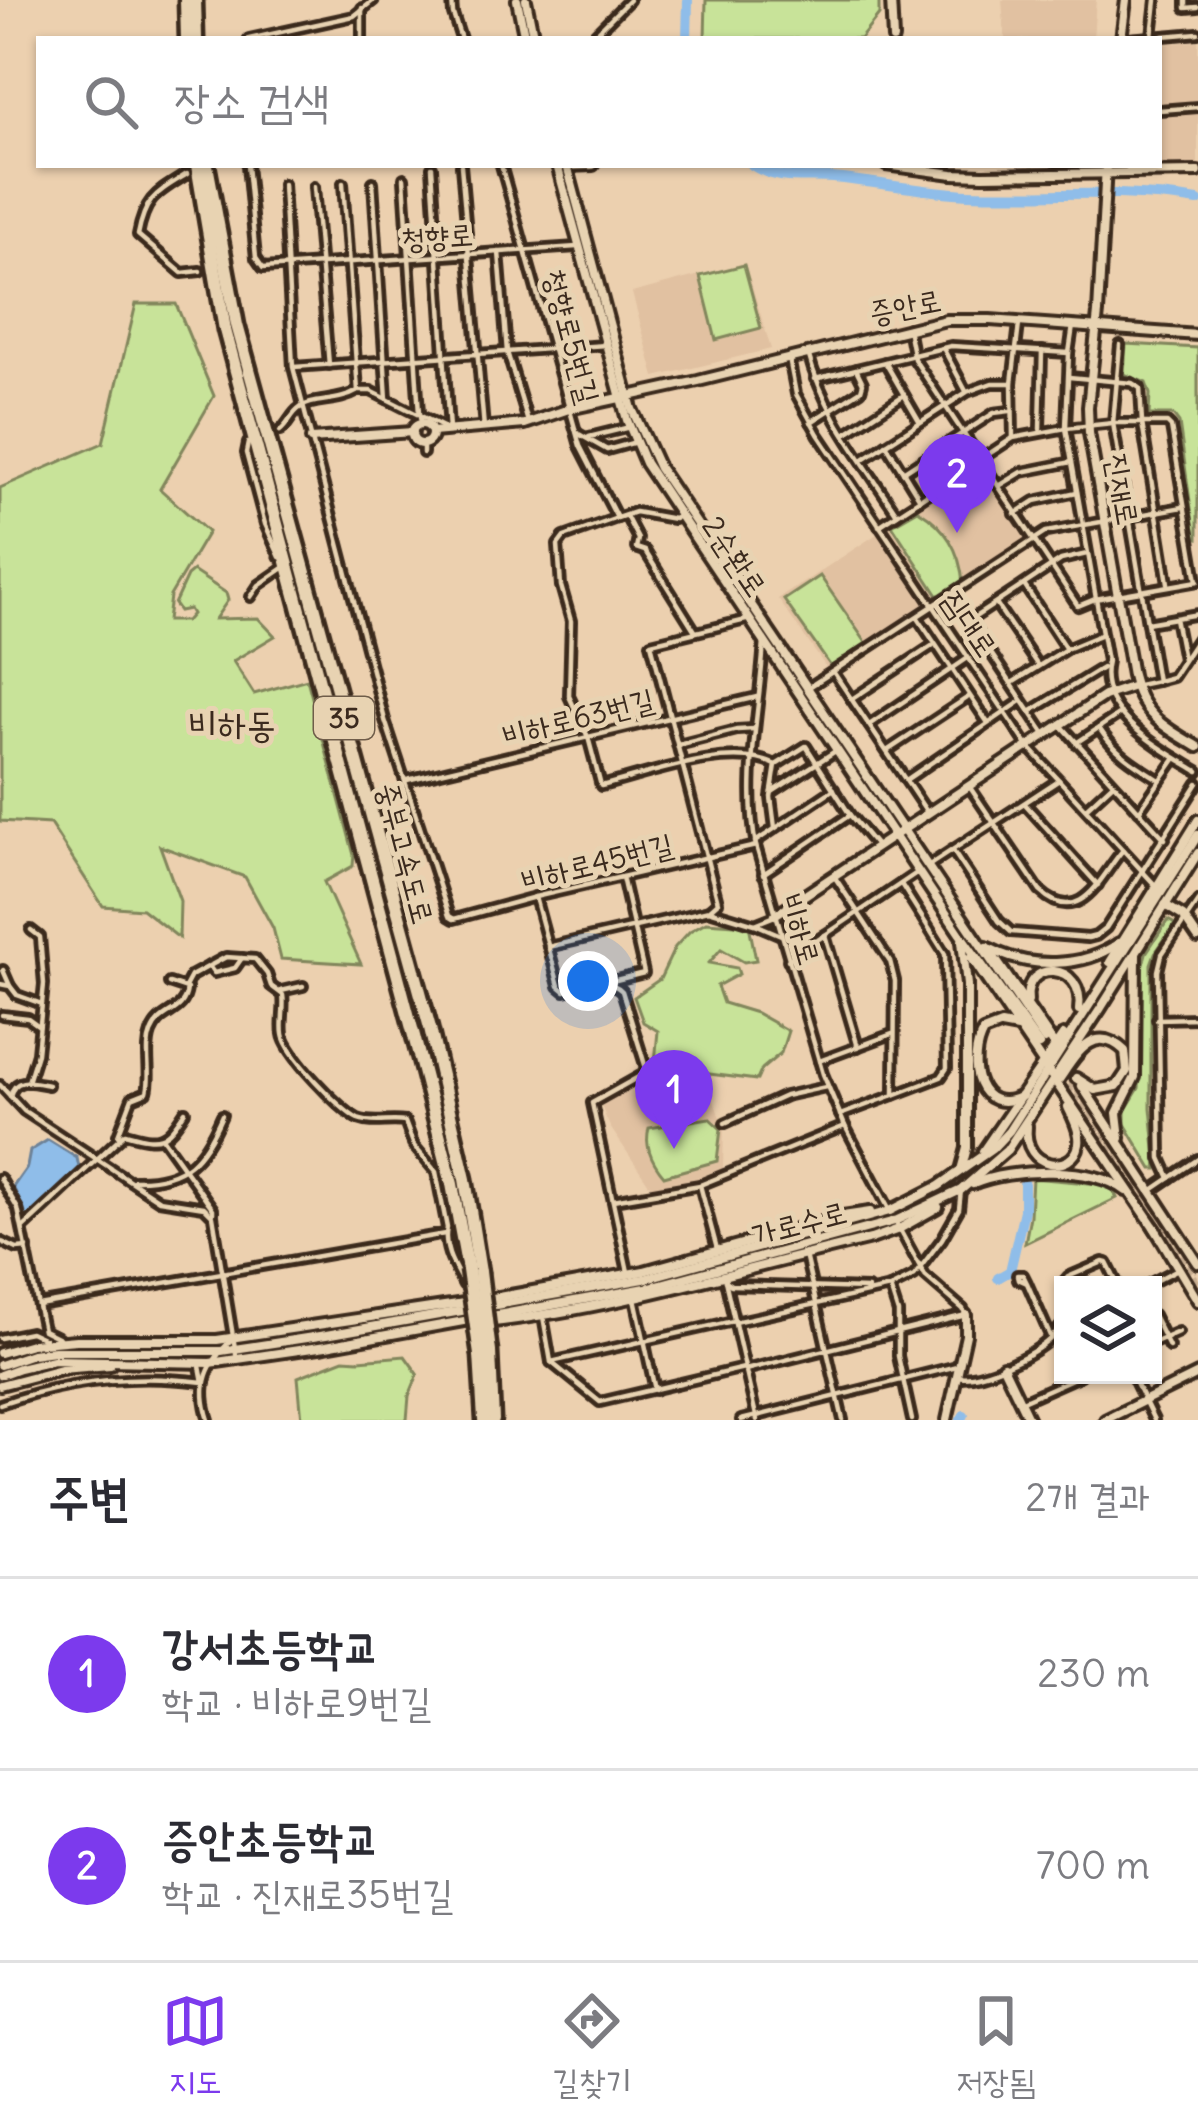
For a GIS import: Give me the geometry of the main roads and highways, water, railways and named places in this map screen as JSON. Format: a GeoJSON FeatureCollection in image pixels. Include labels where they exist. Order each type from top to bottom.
{"type":"FeatureCollection","features":[{"type":"Feature","properties":{"kind":"highway"},"geometry":{"type":"LineString","coordinates":[[191,0],[191,36]]}},
{"type":"Feature","properties":{"kind":"highway","name":"중부고속도로"},"geometry":{"type":"LineString","coordinates":[[208,168],[237,325],[430,1028],[465,1179],[494,1420]]}},
{"type":"Feature","properties":{"kind":"highway","name":"중부고속도로"},"geometry":{"type":"LineString","coordinates":[[192,169],[225,331],[474,1271]]}},
{"type":"Feature","properties":{"kind":"highway","name":"중부고속도로"},"geometry":{"type":"LineString","coordinates":[[484,1420],[485,1353]]}},
{"type":"Feature","properties":{"kind":"main road"},"geometry":{"type":"LineString","coordinates":[[522,0],[525,36]]}},
{"type":"Feature","properties":{"kind":"main road"},"geometry":{"type":"LineString","coordinates":[[522,0],[533,36]]}},
{"type":"Feature","properties":{"kind":"main road"},"geometry":{"type":"LineString","coordinates":[[891,0],[892,36]]}},
{"type":"Feature","properties":{"kind":"main road"},"geometry":{"type":"LineString","coordinates":[[1124,36],[1126,0]]}},
{"type":"Feature","properties":{"kind":"main road","name":"2순환로"},"geometry":{"type":"LineString","coordinates":[[563,168],[630,427],[645,463],[806,689],[1042,1042]]}},
{"type":"Feature","properties":{"kind":"main road"},"geometry":{"type":"LineString","coordinates":[[912,168],[968,175],[1198,172]]}},
{"type":"Feature","properties":{"kind":"main road","name":"진재로"},"geometry":{"type":"LineString","coordinates":[[1106,173],[1088,426],[1134,686]]}},
{"type":"Feature","properties":{"kind":"main road","name":"2순환로"},"geometry":{"type":"LineString","coordinates":[[584,247],[606,345],[624,396],[659,468],[764,641],[837,750],[899,831]]}},
{"type":"Feature","properties":{"kind":"main road","name":"증안로"},"geometry":{"type":"LineString","coordinates":[[432,432],[529,422],[908,328],[963,319],[1198,335]]}},
{"type":"Feature","properties":{"kind":"main road"},"geometry":{"type":"LineString","coordinates":[[420,420],[432,432],[423,448],[413,432],[420,420]]}},
{"type":"Feature","properties":{"kind":"main road"},"geometry":{"type":"LineString","coordinates":[[311,439],[413,432]]}},
{"type":"Feature","properties":{"kind":"main road"},"geometry":{"type":"LineString","coordinates":[[775,915],[1110,693],[1134,686],[1151,716],[1198,747]]}},
{"type":"Feature","properties":{"kind":"main road","name":"가로수로"},"geometry":{"type":"LineString","coordinates":[[0,1353],[64,1341],[230,1344],[596,1288],[722,1267],[843,1216],[890,1210],[970,1166],[1009,1132],[1198,820]]}},
{"type":"Feature","properties":{"kind":"main road","name":"가로수로"},"geometry":{"type":"LineString","coordinates":[[1057,1049],[1198,835]]}},
{"type":"Feature","properties":{"kind":"main road","name":"가로수로"},"geometry":{"type":"LineString","coordinates":[[0,1365],[54,1351],[230,1344],[428,1327],[617,1294],[897,1225],[961,1190],[1007,1150],[1057,1085],[1082,1036],[1198,853]]}},
{"type":"Feature","properties":{"kind":"main road"},"geometry":{"type":"LineString","coordinates":[[1165,904],[1183,916],[1198,938]]}},
{"type":"Feature","properties":{"kind":"main road"},"geometry":{"type":"LineString","coordinates":[[957,1174],[967,1148],[965,932]]}},
{"type":"Feature","properties":{"kind":"main road","name":"2순환로"},"geometry":{"type":"LineString","coordinates":[[965,932],[986,946],[1067,1064]]}},
{"type":"Feature","properties":{"kind":"main road","name":"2순환로"},"geometry":{"type":"LineString","coordinates":[[965,932],[971,959],[1156,1230]]}},
{"type":"Feature","properties":{"kind":"main road"},"geometry":{"type":"LineString","coordinates":[[986,946],[1011,958],[1073,962],[1100,955],[1125,938]]}},
{"type":"Feature","properties":{"kind":"main road"},"geometry":{"type":"LineString","coordinates":[[1121,1145],[1117,1113],[1135,1077],[1136,951]]}},
{"type":"Feature","properties":{"kind":"main road"},"geometry":{"type":"LineString","coordinates":[[1036,1018],[1027,989],[1045,972],[1060,972],[1072,979],[1080,994],[1079,1010]]}},
{"type":"Feature","properties":{"kind":"main road"},"geometry":{"type":"LineString","coordinates":[[1018,1029],[1005,1025],[986,1030],[977,1046],[976,1070],[982,1089],[995,1101],[1009,1102],[1024,1095]]}},
{"type":"Feature","properties":{"kind":"main road"},"geometry":{"type":"LineString","coordinates":[[1073,1030],[1074,1036],[1082,1036],[1077,1054]]}},
{"type":"Feature","properties":{"kind":"main road"},"geometry":{"type":"LineString","coordinates":[[1076,1078],[1095,1090],[1109,1089],[1122,1081],[1128,1066],[1124,1049],[1109,1040],[1093,1041],[1067,1064],[1076,1078],[1090,1099],[1121,1145],[1198,1262]]}},
{"type":"Feature","properties":{"kind":"main road"},"geometry":{"type":"LineString","coordinates":[[970,1166],[1045,1068]]}},
{"type":"Feature","properties":{"kind":"main road"},"geometry":{"type":"LineString","coordinates":[[1028,1126],[1029,1148],[1040,1160],[1058,1163],[1075,1154],[1078,1133],[1057,1085]]}},
{"type":"Feature","properties":{"kind":"main road"},"geometry":{"type":"LineString","coordinates":[[428,1327],[543,1316],[635,1298],[722,1267],[871,1239],[934,1209],[997,1166],[1057,1085]]}},
{"type":"Feature","properties":{"kind":"main road"},"geometry":{"type":"LineString","coordinates":[[1074,1110],[1078,1099],[1090,1099]]}},
{"type":"Feature","properties":{"kind":"main road"},"geometry":{"type":"LineString","coordinates":[[961,1190],[988,1178],[1017,1173],[1100,1177],[1123,1188],[1156,1230],[1198,1301]]}},
{"type":"Feature","properties":{"kind":"main road"},"geometry":{"type":"LineString","coordinates":[[926,1193],[933,1204]]}},
{"type":"Feature","properties":{"kind":"main road","name":"가로수로"},"geometry":{"type":"LineString","coordinates":[[0,1375],[53,1360],[213,1362],[230,1344],[246,1337],[629,1274],[722,1267]]}},
{"type":"Feature","properties":{"kind":"main road"},"geometry":{"type":"LineString","coordinates":[[946,1420],[968,1325],[966,1315]]}},
{"type":"Feature","properties":{"kind":"main road","name":"가로수로"},"geometry":{"type":"LineString","coordinates":[[0,1385],[61,1369],[157,1362]]}},
{"type":"Feature","properties":{"kind":"main road"},"geometry":{"type":"LineString","coordinates":[[1003,1366],[1029,1420]]}},
{"type":"Feature","properties":{"kind":"main road"},"geometry":{"type":"LineString","coordinates":[[1105,1420],[1198,1374]]}},
{"type":"Feature","properties":{"kind":"water"},"geometry":{"type":"Polygon","coordinates":[[[48,1140],[77,1158],[79,1168],[27,1217],[13,1187],[27,1167],[30,1151],[48,1140]]]}},
{"type":"Feature","properties":{"kind":"waterway"},"geometry":{"type":"LineString","coordinates":[[687,36],[688,0]]}},
{"type":"Feature","properties":{"kind":"waterway"},"geometry":{"type":"LineString","coordinates":[[758,168],[781,176],[952,193],[1112,194],[1198,201]]}},
{"type":"Feature","properties":{"kind":"waterway"},"geometry":{"type":"LineString","coordinates":[[998,1278],[1010,1271],[1024,1210],[1024,1184]]}},
{"type":"Feature","properties":{"kind":"waterway"},"geometry":{"type":"LineString","coordinates":[[961,1420],[964,1415]]}},
{"type":"Feature","properties":{"kind":"tunnel"},"geometry":{"type":"LineString","coordinates":[[1045,1040],[1198,1271]]}},
{"type":"Feature","properties":{"kind":"tunnel"},"geometry":{"type":"LineString","coordinates":[[1060,1076],[1198,1285]]}},
{"type":"Feature","properties":{"kind":"place","name":"증안초등학교"},"geometry":{"type":"Point","coordinates":[957,533]}},
{"type":"Feature","properties":{"kind":"place","name":"강서초등학교"},"geometry":{"type":"Point","coordinates":[674,1149]}},
{"type":"Feature","properties":{"kind":"district","name":"비하동"},"geometry":{"type":"Point","coordinates":[232,724]}}]}
